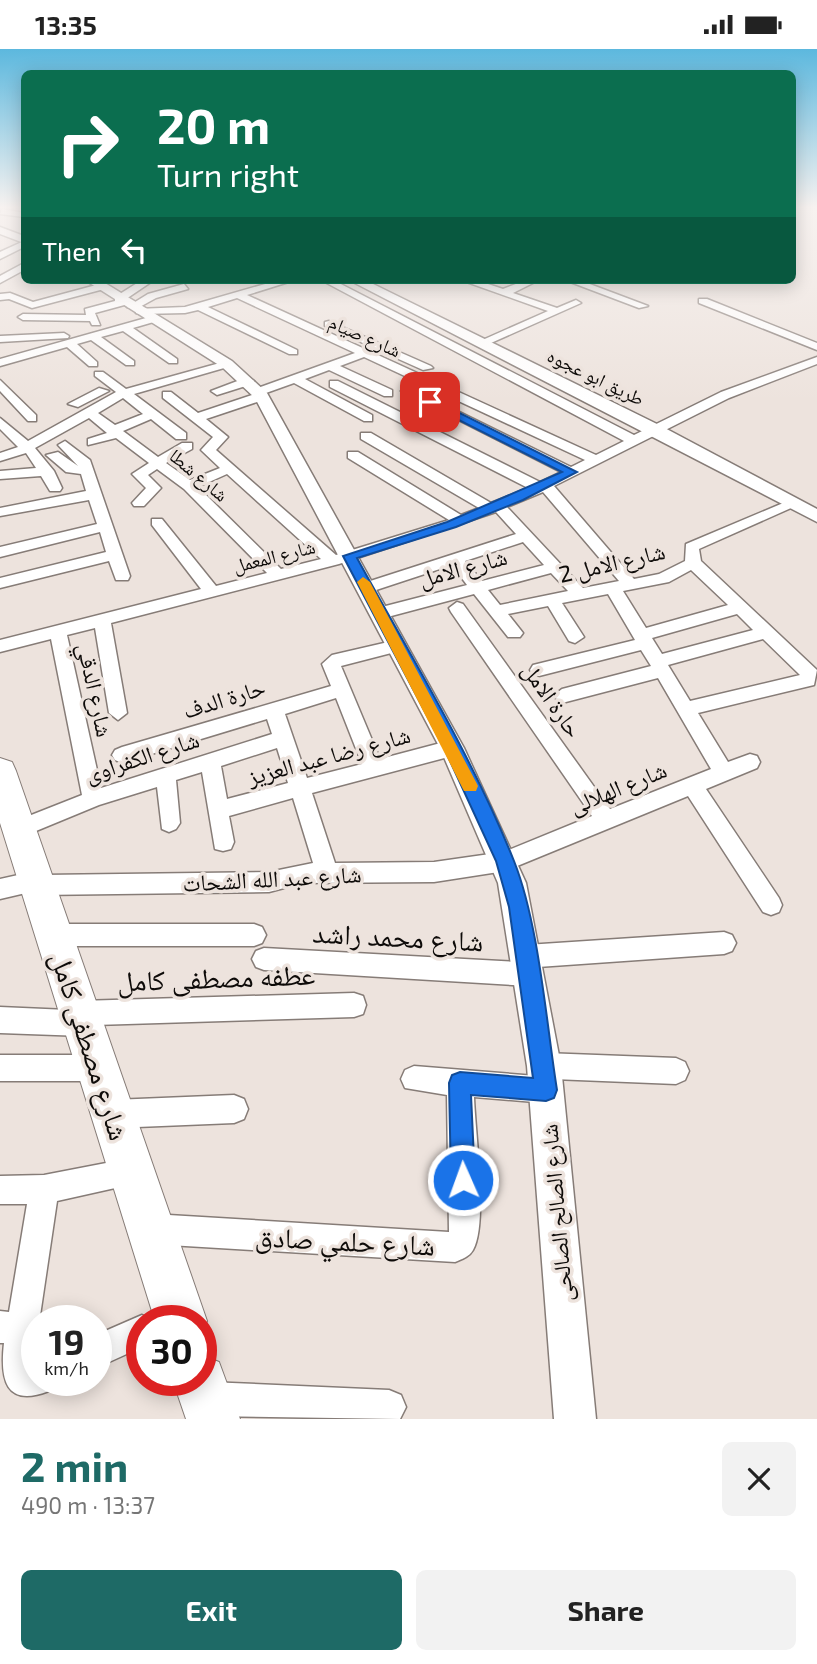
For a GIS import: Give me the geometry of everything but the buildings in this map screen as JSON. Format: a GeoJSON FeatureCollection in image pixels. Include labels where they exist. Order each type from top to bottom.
{"type":"FeatureCollection","features":[{"type":"Feature","properties":{"kind":"main road","name":"شارع مصطفى كامل"},"geometry":{"type":"LineString","coordinates":[[0,772],[25,885],[54,935],[151,1229],[163,1305]]}},
{"type":"Feature","properties":{"kind":"street"},"geometry":{"type":"LineString","coordinates":[[0,363],[100,334],[127,308],[146,284]]}},
{"type":"Feature","properties":{"kind":"street"},"geometry":{"type":"LineString","coordinates":[[240,284],[427,367]]}},
{"type":"Feature","properties":{"kind":"street"},"geometry":{"type":"LineString","coordinates":[[23,317],[127,308],[200,306],[276,284]]}},
{"type":"Feature","properties":{"kind":"street"},"geometry":{"type":"LineString","coordinates":[[334,284],[633,440]]}},
{"type":"Feature","properties":{"kind":"street","name":"طريق ابو عجوه"},"geometry":{"type":"LineString","coordinates":[[363,284],[655,429],[817,516]]}},
{"type":"Feature","properties":{"kind":"street"},"geometry":{"type":"LineString","coordinates":[[477,284],[557,311]]}},
{"type":"Feature","properties":{"kind":"street"},"geometry":{"type":"LineString","coordinates":[[503,293],[524,284]]}},
{"type":"Feature","properties":{"kind":"street"},"geometry":{"type":"LineString","coordinates":[[581,284],[643,306]]}},
{"type":"Feature","properties":{"kind":"street"},"geometry":{"type":"LineString","coordinates":[[0,338],[100,334],[127,308],[152,296],[184,287]]}},
{"type":"Feature","properties":{"kind":"street","name":"شارع صيام"},"geometry":{"type":"LineString","coordinates":[[238,295],[594,459]]}},
{"type":"Feature","properties":{"kind":"street"},"geometry":{"type":"LineString","coordinates":[[0,297],[10,296],[32,305],[127,308]]}},
{"type":"Feature","properties":{"kind":"street"},"geometry":{"type":"LineString","coordinates":[[703,301],[817,347]]}},
{"type":"Feature","properties":{"kind":"street"},"geometry":{"type":"LineString","coordinates":[[482,344],[576,303]]}},
{"type":"Feature","properties":{"kind":"street"},"geometry":{"type":"LineString","coordinates":[[79,305],[127,308],[173,361]]}},
{"type":"Feature","properties":{"kind":"street"},"geometry":{"type":"LineString","coordinates":[[200,306],[293,352]]}},
{"type":"Feature","properties":{"kind":"street","name":"شارع الصالح الصالحى"},"geometry":{"type":"LineString","coordinates":[[127,308],[227,364],[256,389],[341,559],[367,588],[452,748],[505,861],[518,907],[545,1078],[575,1419]]}},
{"type":"Feature","properties":{"kind":"street"},"geometry":{"type":"LineString","coordinates":[[100,334],[130,363]]}},
{"type":"Feature","properties":{"kind":"street"},"geometry":{"type":"LineString","coordinates":[[69,343],[118,390],[184,441],[138,474],[154,488],[139,503]]}},
{"type":"Feature","properties":{"kind":"street"},"geometry":{"type":"LineString","coordinates":[[217,391],[256,389],[295,379],[363,354]]}},
{"type":"Feature","properties":{"kind":"street","name":"شارع المعمل"},"geometry":{"type":"LineString","coordinates":[[0,646],[341,559],[464,535],[495,508],[732,392],[817,360]]}},
{"type":"Feature","properties":{"kind":"street"},"geometry":{"type":"LineString","coordinates":[[74,404],[118,390],[227,364]]}},
{"type":"Feature","properties":{"kind":"street"},"geometry":{"type":"LineString","coordinates":[[330,366],[388,393]]}},
{"type":"Feature","properties":{"kind":"street"},"geometry":{"type":"LineString","coordinates":[[295,379],[368,418]]}},
{"type":"Feature","properties":{"kind":"street"},"geometry":{"type":"LineString","coordinates":[[0,384],[32,418]]}},
{"type":"Feature","properties":{"kind":"street"},"geometry":{"type":"LineString","coordinates":[[334,384],[542,487],[621,586],[643,639],[724,773]]}},
{"type":"Feature","properties":{"kind":"street"},"geometry":{"type":"LineString","coordinates":[[197,418],[256,389]]}},
{"type":"Feature","properties":{"kind":"street"},"geometry":{"type":"LineString","coordinates":[[0,457],[13,455],[89,412],[118,390]]}},
{"type":"Feature","properties":{"kind":"street"},"geometry":{"type":"LineString","coordinates":[[407,390],[571,472]]}},
{"type":"Feature","properties":{"kind":"street"},"geometry":{"type":"LineString","coordinates":[[167,395],[221,437],[208,450],[341,559]]}},
{"type":"Feature","properties":{"kind":"street","name":"شارع شطا"},"geometry":{"type":"LineString","coordinates":[[89,412],[189,486],[278,575]]}},
{"type":"Feature","properties":{"kind":"street"},"geometry":{"type":"LineString","coordinates":[[93,442],[151,415]]}},
{"type":"Feature","properties":{"kind":"street"},"geometry":{"type":"LineString","coordinates":[[0,422],[26,446],[47,471],[55,488]]}},
{"type":"Feature","properties":{"kind":"street"},"geometry":{"type":"LineString","coordinates":[[366,436],[495,508],[528,535],[580,594]]}},
{"type":"Feature","properties":{"kind":"street"},"geometry":{"type":"LineString","coordinates":[[59,450],[83,460],[122,576]]}},
{"type":"Feature","properties":{"kind":"street"},"geometry":{"type":"LineString","coordinates":[[353,455],[464,535],[528,535]]}},
{"type":"Feature","properties":{"kind":"street"},"geometry":{"type":"LineString","coordinates":[[189,486],[229,469]]}},
{"type":"Feature","properties":{"kind":"street"},"geometry":{"type":"LineString","coordinates":[[0,475],[47,471]]}},
{"type":"Feature","properties":{"kind":"street"},"geometry":{"type":"LineString","coordinates":[[0,512],[96,494]]}},
{"type":"Feature","properties":{"kind":"street","name":"شارع الامل 2"},"geometry":{"type":"LineString","coordinates":[[496,611],[663,577],[693,563],[691,547],[793,504]]}},
{"type":"Feature","properties":{"kind":"street"},"geometry":{"type":"LineString","coordinates":[[157,522],[212,592]]}},
{"type":"Feature","properties":{"kind":"street"},"geometry":{"type":"LineString","coordinates":[[0,552],[106,527]]}},
{"type":"Feature","properties":{"kind":"street"},"geometry":{"type":"LineString","coordinates":[[455,559],[464,535]]}},
{"type":"Feature","properties":{"kind":"street"},"geometry":{"type":"LineString","coordinates":[[0,583],[114,555]]}},
{"type":"Feature","properties":{"kind":"street"},"geometry":{"type":"LineString","coordinates":[[455,559],[514,633]]}},
{"type":"Feature","properties":{"kind":"street"},"geometry":{"type":"LineString","coordinates":[[367,588],[455,559]]}},
{"type":"Feature","properties":{"kind":"street"},"geometry":{"type":"LineString","coordinates":[[685,709],[808,680],[812,676],[810,671],[693,563]]}},
{"type":"Feature","properties":{"kind":"street","name":"شارع الامل"},"geometry":{"type":"LineString","coordinates":[[380,613],[557,567]]}},
{"type":"Feature","properties":{"kind":"street"},"geometry":{"type":"LineString","coordinates":[[552,600],[575,637]]}},
{"type":"Feature","properties":{"kind":"street"},"geometry":{"type":"LineString","coordinates":[[539,670],[742,607]]}},
{"type":"Feature","properties":{"kind":"street","name":"حارة الامل"},"geometry":{"type":"LineString","coordinates":[[457,608],[607,821]]}},
{"type":"Feature","properties":{"kind":"street"},"geometry":{"type":"LineString","coordinates":[[102,620],[118,713]]}},
{"type":"Feature","properties":{"kind":"street","name":"شارع الدقي"},"geometry":{"type":"LineString","coordinates":[[58,631],[93,799]]}},
{"type":"Feature","properties":{"kind":"street"},"geometry":{"type":"LineString","coordinates":[[562,696],[768,632]]}},
{"type":"Feature","properties":{"kind":"street"},"geometry":{"type":"LineString","coordinates":[[374,769],[332,662],[397,646]]}},
{"type":"Feature","properties":{"kind":"street","name":"حارة الدف"},"geometry":{"type":"LineString","coordinates":[[122,755],[341,690]]}},
{"type":"Feature","properties":{"kind":"street"},"geometry":{"type":"LineString","coordinates":[[274,710],[328,874]]}},
{"type":"Feature","properties":{"kind":"street","name":"شارع الكفراوى"},"geometry":{"type":"LineString","coordinates":[[12,824],[283,738]]}},
{"type":"Feature","properties":{"kind":"street","name":"شارع رضا عبد العزيز"},"geometry":{"type":"LineString","coordinates":[[218,810],[452,748]]}},
{"type":"Feature","properties":{"kind":"street"},"geometry":{"type":"LineString","coordinates":[[210,761],[223,842]]}},
{"type":"Feature","properties":{"kind":"street","name":"شارع الهلالى"},"geometry":{"type":"LineString","coordinates":[[505,861],[750,762]]}},
{"type":"Feature","properties":{"kind":"street"},"geometry":{"type":"LineString","coordinates":[[166,774],[169,823]]}},
{"type":"Feature","properties":{"kind":"street"},"geometry":{"type":"LineString","coordinates":[[693,786],[771,905]]}},
{"type":"Feature","properties":{"kind":"street","name":"شارع عبد الله الشحات"},"geometry":{"type":"LineString","coordinates":[[25,885],[269,882],[303,873],[433,872],[505,861]]}},
{"type":"Feature","properties":{"kind":"street"},"geometry":{"type":"LineString","coordinates":[[54,935],[254,935]]}},
{"type":"Feature","properties":{"kind":"street","name":"شارع محمد راشد"},"geometry":{"type":"LineString","coordinates":[[264,959],[528,965],[724,943]]}},
{"type":"Feature","properties":{"kind":"street","name":"عطفه مصطفى كامل"},"geometry":{"type":"LineString","coordinates":[[0,1020],[354,1005]]}},
{"type":"Feature","properties":{"kind":"street"},"geometry":{"type":"LineString","coordinates":[[0,1068],[97,1068]]}},
{"type":"Feature","properties":{"kind":"street"},"geometry":{"type":"LineString","coordinates":[[414,1079],[460,1083],[676,1071]]}},
{"type":"Feature","properties":{"kind":"street","name":"شارع حلمي صادق"},"geometry":{"type":"LineString","coordinates":[[151,1229],[455,1247],[461,1243],[465,1229],[460,1083]]}},
{"type":"Feature","properties":{"kind":"street"},"geometry":{"type":"LineString","coordinates":[[113,1114],[234,1109]]}},
{"type":"Feature","properties":{"kind":"street"},"geometry":{"type":"LineString","coordinates":[[0,1190],[44,1189],[132,1172]]}},
{"type":"Feature","properties":{"kind":"street"},"geometry":{"type":"LineString","coordinates":[[21,1376],[16,1369],[11,1328],[44,1189]]}},
{"type":"Feature","properties":{"kind":"street"},"geometry":{"type":"LineString","coordinates":[[206,1400],[388,1407]]}},
{"type":"Feature","properties":{"kind":"slow traffic"},"geometry":{"type":"LineString","coordinates":[[363,582],[470,786]]}},
{"type":"Feature","properties":{"kind":"route"},"geometry":{"type":"LineString","coordinates":[[430,402],[571,472],[452,524],[349,556],[452,748],[505,861],[518,907],[546,1090],[460,1083],[463,1180]]}}]}
